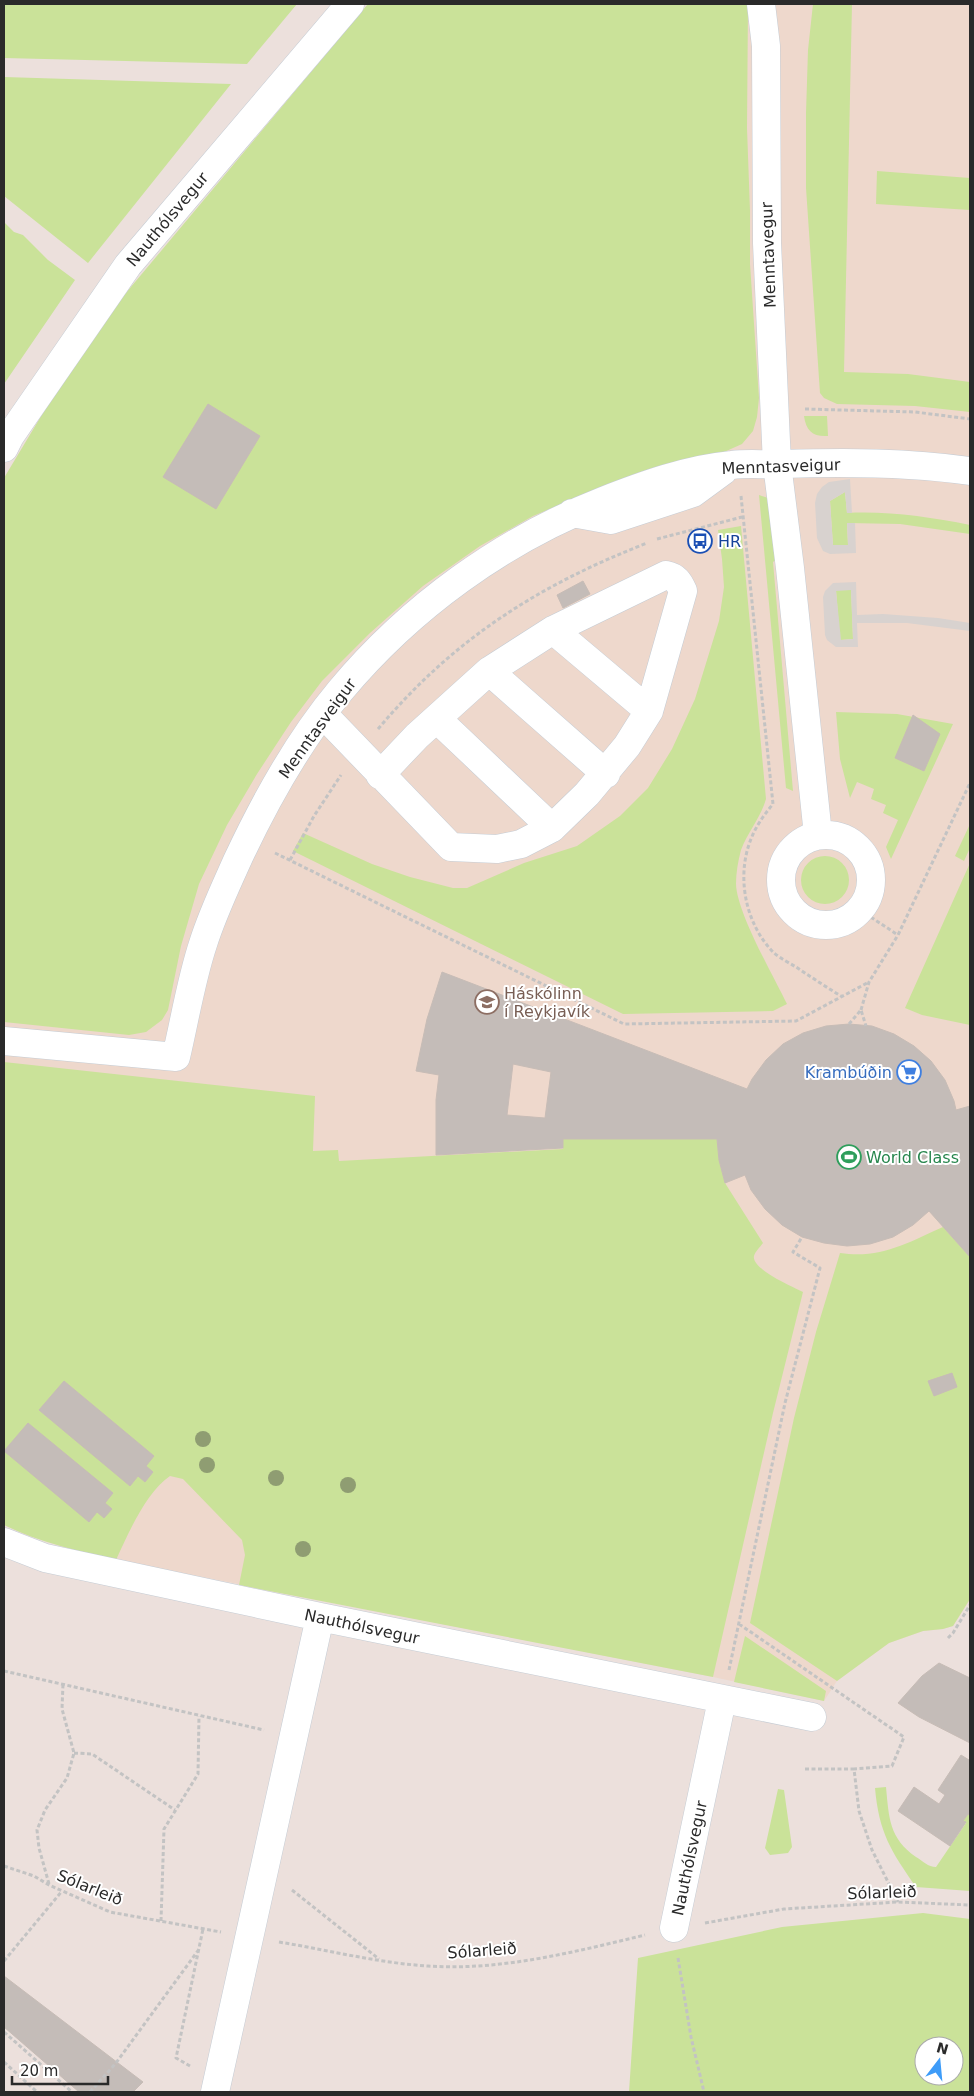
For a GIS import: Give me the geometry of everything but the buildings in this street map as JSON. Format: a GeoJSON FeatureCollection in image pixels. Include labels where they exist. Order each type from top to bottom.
{"type":"FeatureCollection","features":[{"type":"Feature","properties":{"kind":"street","name":"Nauthólsvegur"},"geometry":{"type":"LineString","coordinates":[[4,448],[128,265],[350,4]]}},
{"type":"Feature","properties":{"kind":"street","name":"Menntavegur"},"geometry":{"type":"LineString","coordinates":[[761,4],[766,46],[766,243],[777,464],[818,835]]}},
{"type":"Feature","properties":{"kind":"street","name":"Menntavegur"},"geometry":{"type":"LineString","coordinates":[[766,46],[774,4]]}},
{"type":"Feature","properties":{"kind":"street","name":"Menntasveigur"},"geometry":{"type":"LineString","coordinates":[[4,1041],[176,1057],[203,944],[221,895],[247,839],[276,785],[339,692],[379,647],[424,606],[473,570],[506,550],[572,513],[611,520],[693,492],[736,465],[909,464],[970,471]]}},
{"type":"Feature","properties":{"kind":"street"},"geometry":{"type":"LineString","coordinates":[[324,714],[380,775],[451,847],[497,849],[521,844],[552,828],[606,774],[627,746],[649,711],[683,590],[674,577],[666,575],[553,630],[489,671],[417,736],[380,775]]}},
{"type":"Feature","properties":{"kind":"street"},"geometry":{"type":"LineString","coordinates":[[553,630],[649,711]]}},
{"type":"Feature","properties":{"kind":"street"},"geometry":{"type":"LineString","coordinates":[[489,671],[606,774]]}},
{"type":"Feature","properties":{"kind":"street"},"geometry":{"type":"LineString","coordinates":[[437,719],[552,828]]}},
{"type":"Feature","properties":{"kind":"street"},"geometry":{"type":"LineString","coordinates":[[818,835],[834,835],[849,840],[861,851],[869,864],[872,880],[869,896],[860,910],[848,920],[833,926],[817,926],[802,920],[790,909],[782,895],[780,880],[782,864],[791,850],[803,840],[818,835]]}},
{"type":"Feature","properties":{"kind":"street","name":"Nauthólsvegur"},"geometry":{"type":"LineString","coordinates":[[4,1542],[45,1558],[320,1617],[812,1717]]}},
{"type":"Feature","properties":{"kind":"street"},"geometry":{"type":"LineString","coordinates":[[216,2092],[320,1617]]}},
{"type":"Feature","properties":{"kind":"street","name":"Nauthólsvegur"},"geometry":{"type":"LineString","coordinates":[[674,1928],[722,1700]]}},
{"type":"Feature","properties":{"kind":"path"},"geometry":{"type":"LineString","coordinates":[[797,409],[915,412],[970,419]]}},
{"type":"Feature","properties":{"kind":"path"},"geometry":{"type":"LineString","coordinates":[[736,465],[773,804],[759,821],[750,840],[744,868],[746,902],[762,938],[775,953],[842,997]]}},
{"type":"Feature","properties":{"kind":"path"},"geometry":{"type":"LineString","coordinates":[[849,1024],[861,1010],[869,982],[898,935],[970,783]]}},
{"type":"Feature","properties":{"kind":"path"},"geometry":{"type":"LineString","coordinates":[[247,839],[624,1024],[796,1021],[869,982]]}},
{"type":"Feature","properties":{"kind":"path"},"geometry":{"type":"LineString","coordinates":[[860,910],[898,935]]}},
{"type":"Feature","properties":{"kind":"path"},"geometry":{"type":"LineString","coordinates":[[861,1010],[866,1026]]}},
{"type":"Feature","properties":{"kind":"path"},"geometry":{"type":"LineString","coordinates":[[722,1700],[785,1403],[820,1268],[793,1252],[802,1236]]}},
{"type":"Feature","properties":{"kind":"path"},"geometry":{"type":"LineString","coordinates":[[948,1638],[970,1605]]}},
{"type":"Feature","properties":{"kind":"path"},"geometry":{"type":"LineString","coordinates":[[4,1671],[294,1737]]}},
{"type":"Feature","properties":{"kind":"path"},"geometry":{"type":"LineString","coordinates":[[49,1885],[39,1848],[37,1830],[44,1810],[67,1778],[74,1753],[62,1709],[63,1684]]}},
{"type":"Feature","properties":{"kind":"path"},"geometry":{"type":"LineString","coordinates":[[161,1921],[164,1829],[198,1774],[199,1716]]}},
{"type":"Feature","properties":{"kind":"path"},"geometry":{"type":"LineString","coordinates":[[74,1753],[92,1754],[176,1810]]}},
{"type":"Feature","properties":{"kind":"path"},"geometry":{"type":"LineString","coordinates":[[805,1769],[854,1768],[859,1811],[872,1850],[898,1902]]}},
{"type":"Feature","properties":{"kind":"path","name":"Sólarleið"},"geometry":{"type":"LineString","coordinates":[[4,1866],[34,1876],[49,1885],[110,1912],[249,1938],[379,1960],[429,1966],[494,1965],[576,1952],[674,1928],[784,1909],[898,1902],[970,1905]]}},
{"type":"Feature","properties":{"kind":"path"},"geometry":{"type":"LineString","coordinates":[[265,1868],[379,1960]]}},
{"type":"Feature","properties":{"kind":"path"},"geometry":{"type":"LineString","coordinates":[[4,1961],[62,1891]]}},
{"type":"Feature","properties":{"kind":"path"},"geometry":{"type":"LineString","coordinates":[[674,1928],[691,2037],[704,2092]]}},
{"type":"Feature","properties":{"kind":"path"},"geometry":{"type":"LineString","coordinates":[[191,2067],[176,2058],[203,1929]]}},
{"type":"Feature","properties":{"kind":"path"},"geometry":{"type":"LineString","coordinates":[[90,2092],[116,2063],[200,1948]]}},
{"type":"Feature","properties":{"kind":"path"},"geometry":{"type":"LineString","coordinates":[[4,2032],[72,2092]]}},
{"type":"Feature","properties":{"kind":"path"},"geometry":{"type":"LineString","coordinates":[[4,2062],[37,2092]]}},
{"type":"Feature","properties":{"kind":"shaded area","name":"Háskólinn í Reykjavík"},"geometry":{"type":"Polygon","coordinates":[[[368,4],[970,4],[970,1600],[953,1626],[923,1631],[889,1643],[837,1681],[824,1701],[713,1677],[116,1560],[70,1549],[24,1534],[4,1525],[4,478],[49,403],[368,4]]]}},
{"type":"Feature","properties":{"kind":"shaded area"},"geometry":{"type":"Polygon","coordinates":[[[850,479],[852,513],[847,513],[845,492],[830,501],[833,545],[848,545],[847,523],[855,523],[856,553],[830,554],[823,551],[817,538],[815,503],[817,494],[829,482],[850,479]]]}},
{"type":"Feature","properties":{"kind":"shaded area"},"geometry":{"type":"Polygon","coordinates":[[[856,582],[857,615],[883,614],[938,618],[970,623],[970,631],[907,623],[857,623],[858,647],[836,647],[827,640],[825,635],[823,597],[825,591],[833,583],[856,582]],[[851,590],[836,591],[841,640],[853,639],[851,590]]]}},
{"type":"Feature","properties":{"kind":"green space"},"geometry":{"type":"Polygon","coordinates":[[[4,4],[297,4],[247,64],[4,58],[4,4]]]}},
{"type":"Feature","properties":{"kind":"green space"},"geometry":{"type":"Polygon","coordinates":[[[368,4],[748,4],[747,128],[750,264],[759,398],[753,431],[742,444],[724,452],[652,468],[533,516],[480,546],[423,586],[370,633],[322,681],[291,722],[227,825],[199,884],[181,946],[168,1010],[162,1020],[146,1032],[129,1035],[4,1022],[4,478],[49,403],[120,300],[368,4]]]}},
{"type":"Feature","properties":{"kind":"green space"},"geometry":{"type":"Polygon","coordinates":[[[813,4],[852,4],[844,372],[908,374],[970,382],[970,412],[915,406],[837,404],[824,398],[820,393],[806,188],[808,50],[813,4]]]}},
{"type":"Feature","properties":{"kind":"green space"},"geometry":{"type":"Polygon","coordinates":[[[4,77],[231,84],[88,263],[4,196],[4,77]]]}},
{"type":"Feature","properties":{"kind":"green space"},"geometry":{"type":"Polygon","coordinates":[[[877,171],[970,178],[970,210],[876,204],[877,171]]]}},
{"type":"Feature","properties":{"kind":"green space"},"geometry":{"type":"Polygon","coordinates":[[[4,222],[14,232],[23,235],[48,260],[75,280],[4,384],[4,222]]]}},
{"type":"Feature","properties":{"kind":"green space"},"geometry":{"type":"Polygon","coordinates":[[[804,416],[827,416],[828,436],[811,432],[806,426],[804,416]]]}},
{"type":"Feature","properties":{"kind":"green space"},"geometry":{"type":"Polygon","coordinates":[[[845,492],[847,513],[894,514],[939,519],[970,525],[970,534],[900,524],[847,523],[848,545],[833,546],[830,501],[845,492]]]}},
{"type":"Feature","properties":{"kind":"green space"},"geometry":{"type":"Polygon","coordinates":[[[759,495],[771,499],[784,554],[773,562],[793,791],[786,788],[759,495]]]}},
{"type":"Feature","properties":{"kind":"green space"},"geometry":{"type":"Polygon","coordinates":[[[741,526],[766,799],[741,850],[736,884],[742,911],[787,1004],[773,1011],[623,1014],[293,851],[303,833],[372,864],[410,877],[453,888],[467,888],[524,863],[577,846],[620,816],[648,788],[672,749],[695,699],[719,621],[724,587],[718,530],[741,526]]]}},
{"type":"Feature","properties":{"kind":"green space"},"geometry":{"type":"Polygon","coordinates":[[[836,590],[851,590],[853,639],[840,640],[836,590]]]}},
{"type":"Feature","properties":{"kind":"green space"},"geometry":{"type":"Polygon","coordinates":[[[836,712],[897,714],[953,724],[891,859],[886,847],[898,820],[883,813],[886,805],[871,799],[874,789],[857,782],[850,798],[840,759],[836,712]]]}},
{"type":"Feature","properties":{"kind":"green space"},"geometry":{"type":"Polygon","coordinates":[[[970,824],[970,848],[964,861],[955,856],[970,824]]]}},
{"type":"Feature","properties":{"kind":"green space"},"geometry":{"type":"Polygon","coordinates":[[[820,856],[830,856],[842,863],[849,875],[849,885],[842,897],[830,904],[820,904],[812,900],[805,893],[801,885],[801,875],[805,867],[812,860],[820,856]]]}},
{"type":"Feature","properties":{"kind":"green space"},"geometry":{"type":"Polygon","coordinates":[[[970,863],[970,1025],[922,1015],[905,1008],[970,863]]]}},
{"type":"Feature","properties":{"kind":"green space"},"geometry":{"type":"Polygon","coordinates":[[[4,1062],[315,1096],[313,1151],[338,1150],[339,1161],[563,1149],[563,1139],[717,1139],[719,1160],[725,1183],[763,1243],[756,1251],[755,1261],[766,1272],[803,1292],[773,1413],[713,1677],[239,1585],[245,1555],[242,1540],[183,1479],[170,1476],[153,1492],[132,1526],[116,1560],[45,1541],[4,1525],[4,1062]]]}},
{"type":"Feature","properties":{"kind":"green space"},"geometry":{"type":"Polygon","coordinates":[[[943,1227],[970,1257],[970,1599],[953,1626],[923,1631],[889,1643],[837,1681],[750,1623],[794,1418],[816,1332],[840,1253],[868,1254],[881,1252],[905,1244],[943,1227]]]}},
{"type":"Feature","properties":{"kind":"green space"},"geometry":{"type":"Polygon","coordinates":[[[745,1636],[826,1691],[824,1701],[734,1682],[745,1636]]]}},
{"type":"Feature","properties":{"kind":"green space"},"geometry":{"type":"Polygon","coordinates":[[[886,1787],[888,1808],[895,1835],[907,1850],[930,1866],[936,1867],[966,1823],[963,1821],[968,1814],[970,1815],[970,1891],[916,1887],[893,1852],[883,1830],[875,1788],[886,1787]]]}},
{"type":"Feature","properties":{"kind":"green space"},"geometry":{"type":"Polygon","coordinates":[[[778,1789],[784,1790],[792,1847],[788,1853],[770,1855],[765,1848],[778,1789]]]}},
{"type":"Feature","properties":{"kind":"green space"},"geometry":{"type":"Polygon","coordinates":[[[923,1913],[970,1919],[970,2092],[629,2092],[638,1958],[782,1927],[923,1913]]]}},
{"type":"Feature","properties":{"kind":"place","name":"HR"},"geometry":{"type":"Point","coordinates":[700,541]}},
{"type":"Feature","properties":{"kind":"place","name":"Háskólinn í Reykjavík"},"geometry":{"type":"Point","coordinates":[487,1002]}},
{"type":"Feature","properties":{"kind":"place","name":"Krambúðin"},"geometry":{"type":"Point","coordinates":[909,1072]}},
{"type":"Feature","properties":{"kind":"place","name":"World Class"},"geometry":{"type":"Point","coordinates":[849,1157]}}]}
